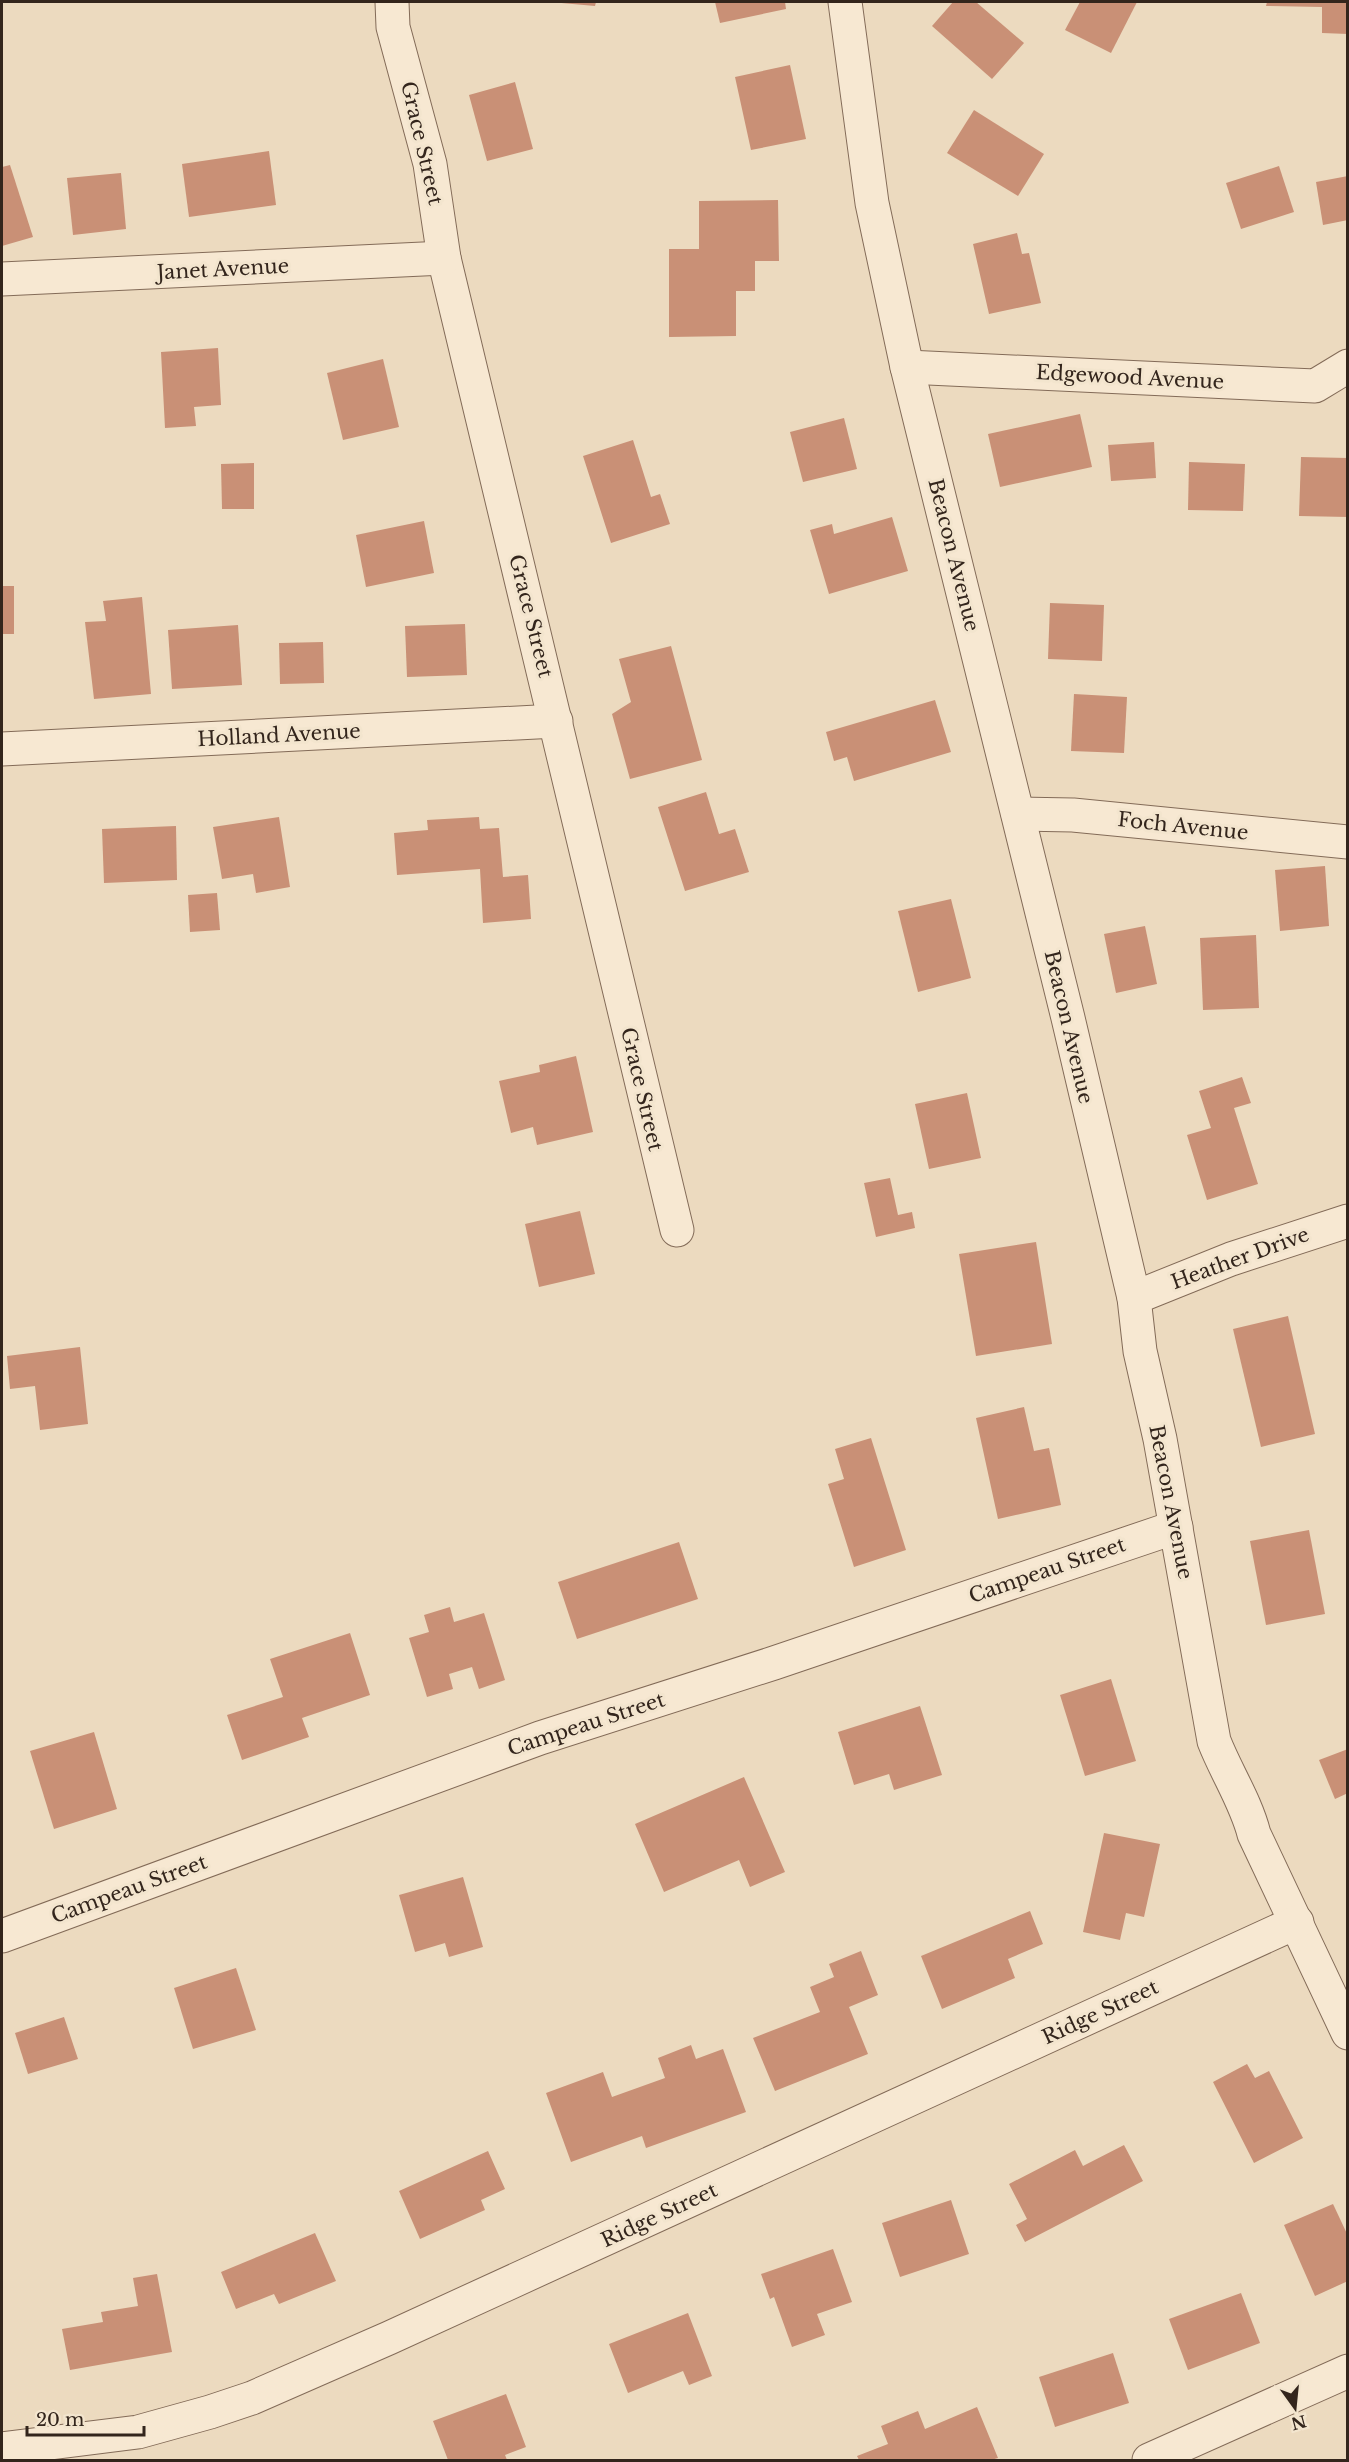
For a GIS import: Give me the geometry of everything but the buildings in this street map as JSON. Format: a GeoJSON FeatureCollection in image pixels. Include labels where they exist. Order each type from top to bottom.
{"type":"FeatureCollection","features":[{"type":"Feature","properties":{"kind":"street","name":"Grace Street"},"geometry":{"type":"LineString","coordinates":[[392,2],[393,27],[430,164],[444,258],[677,1230]]}},
{"type":"Feature","properties":{"kind":"street","name":"Beacon Avenue"},"geometry":{"type":"LineString","coordinates":[[845,2],[872,203],[907,368],[1018,814],[1134,1298],[1140,1351],[1176,1527],[1214,1741],[1226,1772],[1250,1819],[1254,1834],[1347,2033]]}},
{"type":"Feature","properties":{"kind":"street","name":"Janet Avenue"},"geometry":{"type":"LineString","coordinates":[[2,279],[444,258]]}},
{"type":"Feature","properties":{"kind":"street","name":"Edgewood Avenue"},"geometry":{"type":"LineString","coordinates":[[907,368],[1315,386],[1347,366]]}},
{"type":"Feature","properties":{"kind":"street","name":"Holland Avenue"},"geometry":{"type":"LineString","coordinates":[[2,749],[556,721]]}},
{"type":"Feature","properties":{"kind":"street","name":"Foch Avenue"},"geometry":{"type":"LineString","coordinates":[[1018,814],[1073,815],[1347,842]]}},
{"type":"Feature","properties":{"kind":"street","name":"Heather Drive"},"geometry":{"type":"LineString","coordinates":[[1134,1298],[1231,1259],[1347,1221]]}},
{"type":"Feature","properties":{"kind":"street","name":"Campeau Street"},"geometry":{"type":"LineString","coordinates":[[2,1936],[540,1738],[774,1663],[1176,1527]]}},
{"type":"Feature","properties":{"kind":"street","name":"Ridge Street"},"geometry":{"type":"LineString","coordinates":[[2,2449],[138,2432],[252,2398],[389,2338],[1297,1922]]}},
{"type":"Feature","properties":{"kind":"street"},"geometry":{"type":"LineString","coordinates":[[1149,2460],[1347,2371]]}}]}
